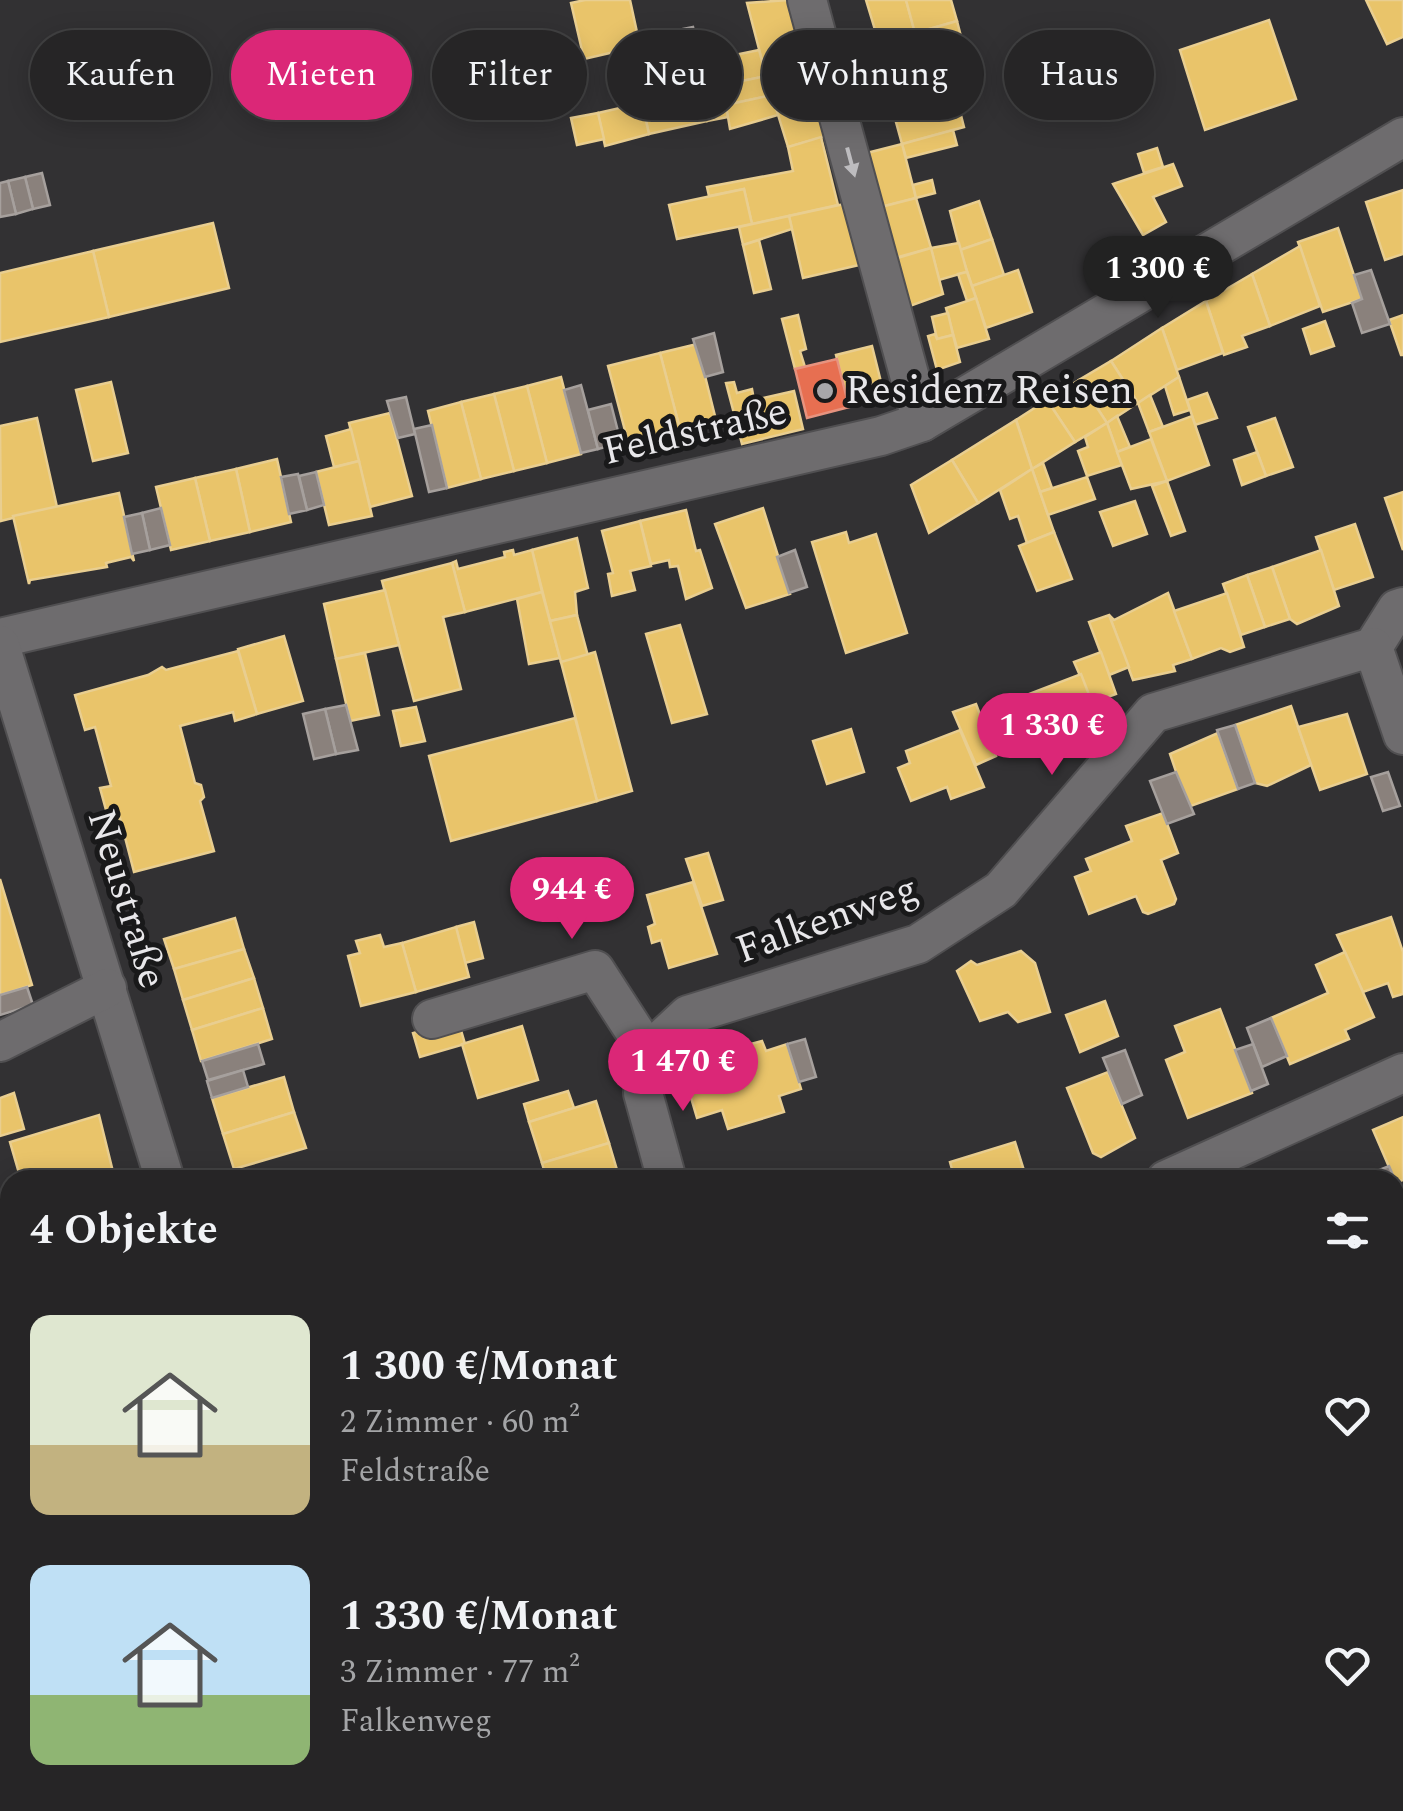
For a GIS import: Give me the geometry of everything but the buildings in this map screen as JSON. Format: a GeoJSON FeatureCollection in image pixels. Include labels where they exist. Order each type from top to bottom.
{"type":"FeatureCollection","features":[{"type":"Feature","properties":{"kind":"street"},"geometry":{"type":"LineString","coordinates":[[807,0],[922,422]]}},
{"type":"Feature","properties":{"kind":"street","name":"Feldstraße"},"geometry":{"type":"LineString","coordinates":[[0,642],[843,444],[922,422],[1403,137]]}},
{"type":"Feature","properties":{"kind":"street"},"geometry":{"type":"LineString","coordinates":[[1403,607],[1397,609],[1373,647],[1403,735]]}},
{"type":"Feature","properties":{"kind":"street","name":"Neustraße"},"geometry":{"type":"LineString","coordinates":[[0,642],[162,1170]]}},
{"type":"Feature","properties":{"kind":"street","name":"Falkenweg"},"geometry":{"type":"LineString","coordinates":[[648,1052],[688,1015],[918,944],[1001,890],[1154,713],[1373,647]]}},
{"type":"Feature","properties":{"kind":"street"},"geometry":{"type":"LineString","coordinates":[[432,1018],[596,970],[648,1052],[643,1093],[665,1170]]}},
{"type":"Feature","properties":{"kind":"street"},"geometry":{"type":"LineString","coordinates":[[0,1042],[106,988]]}},
{"type":"Feature","properties":{"kind":"street"},"geometry":{"type":"LineString","coordinates":[[1188,1170],[1403,1072]]}},
{"type":"Feature","properties":{"kind":"place","name":"Residenz Reisen"},"geometry":{"type":"Point","coordinates":[825,391]}}]}
